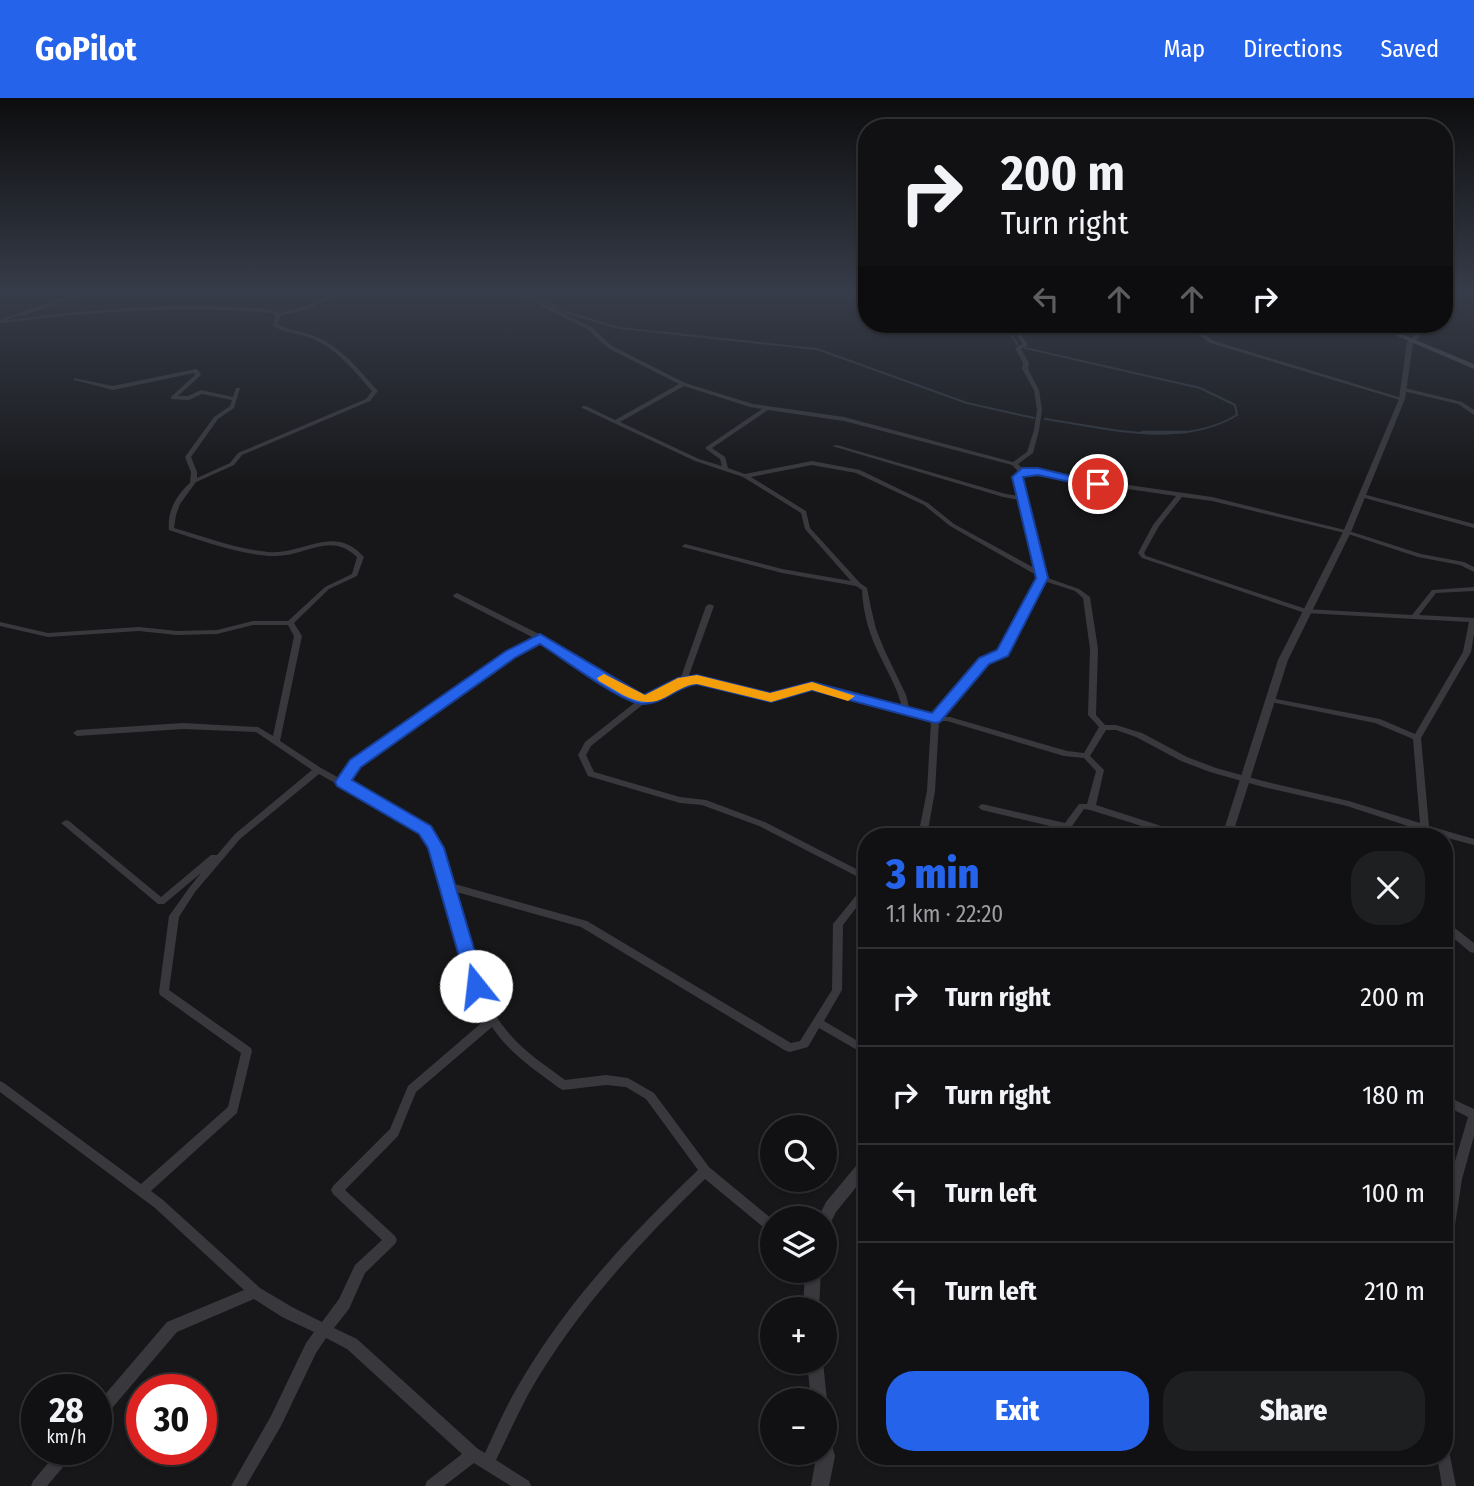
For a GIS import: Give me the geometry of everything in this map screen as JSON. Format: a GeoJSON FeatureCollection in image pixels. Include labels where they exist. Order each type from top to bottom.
{"type":"FeatureCollection","features":[{"type":"Feature","properties":{"kind":"main road"},"geometry":{"type":"LineString","coordinates":[[1445,356],[1474,367]]}},
{"type":"Feature","properties":{"kind":"street"},"geometry":{"type":"LineString","coordinates":[[0,624],[48,635],[139,629],[177,633],[204,632],[253,624],[290,623],[327,588],[355,575],[360,557],[355,550],[340,544],[307,545],[278,554],[171,529],[176,502],[194,481],[232,464],[240,454],[368,400],[375,391],[342,356]]}},
{"type":"Feature","properties":{"kind":"street"},"geometry":{"type":"LineString","coordinates":[[627,356],[683,384],[766,408],[844,419],[1014,464],[1022,472],[1224,501],[1348,532],[1420,556],[1462,564],[1474,570]]}},
{"type":"Feature","properties":{"kind":"street"},"geometry":{"type":"LineString","coordinates":[[1014,464],[1030,453],[1040,414],[1037,386],[1025,369],[1026,363],[1022,356]]}},
{"type":"Feature","properties":{"kind":"street"},"geometry":{"type":"LineString","coordinates":[[1262,356],[1403,395],[1460,403],[1474,413]]}},
{"type":"Feature","properties":{"kind":"street"},"geometry":{"type":"LineString","coordinates":[[1230,828],[1283,660],[1305,611],[1348,532],[1363,496],[1403,395],[1408,356]]}},
{"type":"Feature","properties":{"kind":"street"},"geometry":{"type":"LineString","coordinates":[[76,379],[113,388],[195,371],[198,375],[173,398],[189,398],[201,392],[233,399]]}},
{"type":"Feature","properties":{"kind":"street"},"geometry":{"type":"LineString","coordinates":[[617,421],[683,384]]}},
{"type":"Feature","properties":{"kind":"street"},"geometry":{"type":"LineString","coordinates":[[194,481],[188,457],[197,440],[216,418],[232,407],[238,390]]}},
{"type":"Feature","properties":{"kind":"street"},"geometry":{"type":"LineString","coordinates":[[584,407],[697,460],[745,477],[803,512],[807,528],[865,589],[865,608],[906,701],[906,713]]}},
{"type":"Feature","properties":{"kind":"street"},"geometry":{"type":"LineString","coordinates":[[725,468],[723,458],[708,448],[766,408]]}},
{"type":"Feature","properties":{"kind":"street"},"geometry":{"type":"LineString","coordinates":[[835,446],[1005,496],[1023,498]]}},
{"type":"Feature","properties":{"kind":"street"},"geometry":{"type":"LineString","coordinates":[[745,477],[812,463],[858,471],[926,504],[952,525],[1041,576],[1077,590],[1086,597],[1094,649],[1092,716],[1103,727],[1118,727],[1131,731],[1173,755],[1246,780],[1333,800],[1416,828]]}},
{"type":"Feature","properties":{"kind":"street"},"geometry":{"type":"LineString","coordinates":[[924,828],[931,791],[935,719],[984,661],[1003,653],[1041,576],[1017,477],[1022,472]]}},
{"type":"Feature","properties":{"kind":"street"},"geometry":{"type":"LineString","coordinates":[[1181,494],[1156,525],[1141,553],[1144,557],[1305,611],[1473,620],[1467,652],[1417,738],[1425,828]]}},
{"type":"Feature","properties":{"kind":"street"},"geometry":{"type":"LineString","coordinates":[[1363,496],[1474,526]]}},
{"type":"Feature","properties":{"kind":"street"},"geometry":{"type":"LineString","coordinates":[[685,546],[782,571],[858,584]]}},
{"type":"Feature","properties":{"kind":"street"},"geometry":{"type":"LineString","coordinates":[[1414,617],[1434,592],[1474,589]]}},
{"type":"Feature","properties":{"kind":"street"},"geometry":{"type":"LineString","coordinates":[[457,595],[540,638],[629,695],[643,699],[655,697],[683,681],[697,680],[771,697],[812,686],[906,713],[947,719],[1067,754],[1086,756],[1100,770],[1091,807]]}},
{"type":"Feature","properties":{"kind":"street"},"geometry":{"type":"LineString","coordinates":[[683,681],[710,606]]}},
{"type":"Feature","properties":{"kind":"street"},"geometry":{"type":"LineString","coordinates":[[276,740],[298,636],[290,623]]}},
{"type":"Feature","properties":{"kind":"street"},"geometry":{"type":"LineString","coordinates":[[343,782],[356,764],[511,654],[540,638]]}},
{"type":"Feature","properties":{"kind":"street"},"geometry":{"type":"LineString","coordinates":[[643,699],[588,744],[582,755],[591,774],[680,800],[703,802],[762,824],[858,874]]}},
{"type":"Feature","properties":{"kind":"street"},"geometry":{"type":"LineString","coordinates":[[1271,700],[1377,721],[1417,738]]}},
{"type":"Feature","properties":{"kind":"street"},"geometry":{"type":"LineString","coordinates":[[77,733],[219,725],[258,730],[318,770],[425,830],[436,848],[476,986],[492,1020],[520,1052],[563,1084],[606,1080],[628,1083],[650,1096],[705,1171],[760,1217]]}},
{"type":"Feature","properties":{"kind":"street"},"geometry":{"type":"LineString","coordinates":[[1086,756],[1103,727]]}},
{"type":"Feature","properties":{"kind":"street"},"geometry":{"type":"LineString","coordinates":[[66,824],[161,902],[318,770]]}},
{"type":"Feature","properties":{"kind":"street"},"geometry":{"type":"LineString","coordinates":[[982,807],[1067,827],[1082,806],[1091,807],[1158,828]]}},
{"type":"Feature","properties":{"kind":"street"},"geometry":{"type":"LineString","coordinates":[[142,1191],[233,1110],[247,1051],[164,992],[174,916],[192,890],[238,836]]}},
{"type":"Feature","properties":{"kind":"street"},"geometry":{"type":"LineString","coordinates":[[1453,837],[1474,842]]}},
{"type":"Feature","properties":{"kind":"street"},"geometry":{"type":"LineString","coordinates":[[448,886],[584,924],[790,1048],[804,1044],[837,990],[838,924],[858,899]]}},
{"type":"Feature","properties":{"kind":"street"},"geometry":{"type":"LineString","coordinates":[[1453,932],[1474,949]]}},
{"type":"Feature","properties":{"kind":"street"},"geometry":{"type":"LineString","coordinates":[[238,1486],[276,1420],[311,1348],[344,1304],[360,1269],[391,1240],[337,1190],[394,1132],[412,1089],[492,1020]]}},
{"type":"Feature","properties":{"kind":"street"},"geometry":{"type":"LineString","coordinates":[[819,1023],[858,1046]]}},
{"type":"Feature","properties":{"kind":"street"},"geometry":{"type":"LineString","coordinates":[[0,1086],[142,1191],[255,1292],[286,1312],[352,1344],[473,1454],[524,1486]]}},
{"type":"Feature","properties":{"kind":"street"},"geometry":{"type":"LineString","coordinates":[[1453,1104],[1474,1115],[1453,1173]]}},
{"type":"Feature","properties":{"kind":"street"},"geometry":{"type":"LineString","coordinates":[[488,1462],[526,1385],[569,1320],[645,1227],[705,1171]]}},
{"type":"Feature","properties":{"kind":"street"},"geometry":{"type":"LineString","coordinates":[[832,1206],[858,1175]]}},
{"type":"Feature","properties":{"kind":"street"},"geometry":{"type":"LineString","coordinates":[[112,1397],[172,1327],[255,1292]]}},
{"type":"Feature","properties":{"kind":"street"},"geometry":{"type":"LineString","coordinates":[[432,1486],[473,1454]]}},
{"type":"Feature","properties":{"kind":"street"},"geometry":{"type":"LineString","coordinates":[[38,1486],[56,1465]]}},
{"type":"Feature","properties":{"kind":"street"},"geometry":{"type":"LineString","coordinates":[[820,1486],[824,1465]]}},
{"type":"Feature","properties":{"kind":"street"},"geometry":{"type":"LineString","coordinates":[[1446,1465],[1449,1486]]}},
{"type":"Feature","properties":{"kind":"waterway"},"geometry":{"type":"LineString","coordinates":[[836,356],[967,403],[1034,418]]}},
{"type":"Feature","properties":{"kind":"waterway"},"geometry":{"type":"LineString","coordinates":[[1059,356],[1200,388],[1235,405],[1237,415],[1215,425],[1184,432]]}},
{"type":"Feature","properties":{"kind":"waterway"},"geometry":{"type":"LineString","coordinates":[[1045,419],[1118,431],[1168,434],[1184,432]]}},
{"type":"Feature","properties":{"kind":"waterway"},"geometry":{"type":"LineString","coordinates":[[1142,432],[1184,432]]}},
{"type":"Feature","properties":{"kind":"slow traffic"},"geometry":{"type":"LineString","coordinates":[[604,678],[629,695],[643,699],[655,697],[683,681],[697,680],[771,697],[812,686],[848,696]]}},
{"type":"Feature","properties":{"kind":"route"},"geometry":{"type":"LineString","coordinates":[[476,986],[436,848],[425,830],[343,782],[356,764],[511,654],[540,638],[629,695],[643,699],[655,697],[683,681],[697,680],[771,697],[812,686],[935,719],[984,661],[1003,653],[1042,578],[1017,477],[1022,472],[1038,472],[1098,484]]}}]}
